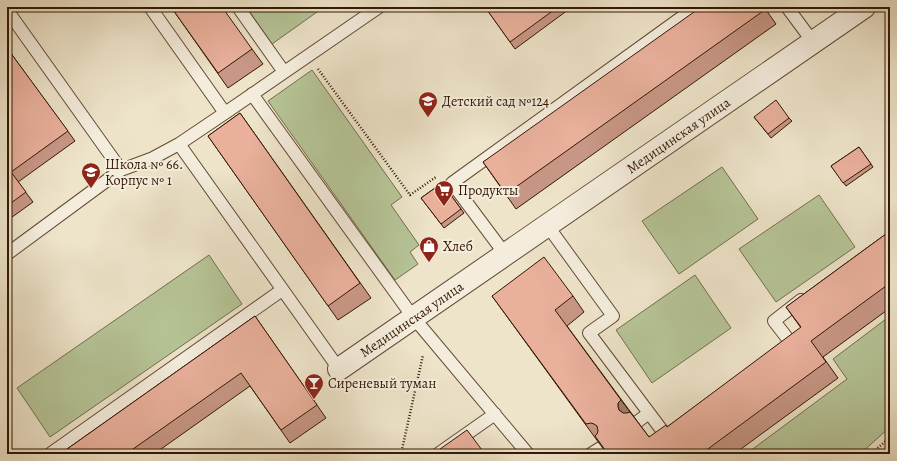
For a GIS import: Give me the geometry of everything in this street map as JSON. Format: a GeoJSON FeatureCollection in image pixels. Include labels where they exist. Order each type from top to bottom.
{"type":"FeatureCollection","features":[{"type":"Feature","properties":{"kind":"street","name":"Медицинская улица"},"geometry":{"type":"LineString","coordinates":[[339,369],[864,7]]}},
{"type":"Feature","properties":{"kind":"lane"},"geometry":{"type":"LineString","coordinates":[[150,7],[225,113]]}},
{"type":"Feature","properties":{"kind":"lane"},"geometry":{"type":"LineString","coordinates":[[238,7],[284,72]]}},
{"type":"Feature","properties":{"kind":"lane"},"geometry":{"type":"LineString","coordinates":[[7,254],[122,170],[152,158],[179,144],[308,56],[365,11],[379,7]]}},
{"type":"Feature","properties":{"kind":"lane"},"geometry":{"type":"LineString","coordinates":[[505,254],[452,183],[696,7]]}},
{"type":"Feature","properties":{"kind":"lane"},"geometry":{"type":"LineString","coordinates":[[787,7],[813,42]]}},
{"type":"Feature","properties":{"kind":"lane"},"geometry":{"type":"LineString","coordinates":[[7,10],[122,170]]}},
{"type":"Feature","properties":{"kind":"lane"},"geometry":{"type":"LineString","coordinates":[[252,94],[413,318],[528,454]]}},
{"type":"Feature","properties":{"kind":"lane","name":"Медицинская улица"},"geometry":{"type":"LineString","coordinates":[[179,144],[339,369]]}},
{"type":"Feature","properties":{"kind":"lane"},"geometry":{"type":"LineString","coordinates":[[547,225],[613,316],[589,334],[667,437],[679,427]]}},
{"type":"Feature","properties":{"kind":"lane"},"geometry":{"type":"LineString","coordinates":[[50,454],[282,290]]}},
{"type":"Feature","properties":{"kind":"lane"},"geometry":{"type":"LineString","coordinates":[[773,357],[791,343],[774,320],[811,293]]}},
{"type":"Feature","properties":{"kind":"lane"},"geometry":{"type":"LineString","coordinates":[[637,422],[649,413]]}},
{"type":"Feature","properties":{"kind":"lane"},"geometry":{"type":"LineString","coordinates":[[438,454],[495,414]]}},
{"type":"Feature","properties":{"kind":"lane"},"geometry":{"type":"LineString","coordinates":[[592,454],[602,446]]}},
{"type":"Feature","properties":{"kind":"path"},"geometry":{"type":"LineString","coordinates":[[308,56],[410,195],[436,177],[452,183]]}},
{"type":"Feature","properties":{"kind":"path"},"geometry":{"type":"LineString","coordinates":[[401,454],[428,335]]}},
{"type":"Feature","properties":{"kind":"path"},"geometry":{"type":"LineString","coordinates":[[871,454],[890,437]]}},
{"type":"Feature","properties":{"kind":"green space"},"geometry":{"type":"Polygon","coordinates":[[[246,7],[324,7],[272,44],[246,7]]]}},
{"type":"Feature","properties":{"kind":"green space"},"geometry":{"type":"Polygon","coordinates":[[[312,70],[402,197],[391,205],[419,245],[410,252],[418,264],[395,280],[268,101],[312,70]]]}},
{"type":"Feature","properties":{"kind":"green space"},"geometry":{"type":"Polygon","coordinates":[[[722,167],[758,219],[679,274],[642,221],[722,167]]]}},
{"type":"Feature","properties":{"kind":"green space"},"geometry":{"type":"Polygon","coordinates":[[[819,195],[855,247],[776,302],[739,249],[819,195]]]}},
{"type":"Feature","properties":{"kind":"green space"},"geometry":{"type":"Polygon","coordinates":[[[209,255],[242,304],[50,437],[17,388],[209,255]]]}},
{"type":"Feature","properties":{"kind":"green space"},"geometry":{"type":"Polygon","coordinates":[[[695,275],[731,328],[652,383],[616,330],[695,275]]]}},
{"type":"Feature","properties":{"kind":"green space"},"geometry":{"type":"Polygon","coordinates":[[[890,316],[890,427],[860,454],[746,454],[847,379],[833,359],[890,316]]]}},
{"type":"Feature","properties":{"kind":"building"},"geometry":{"type":"Polygon","coordinates":[[[171,7],[222,7],[252,49],[218,73],[171,7]]]}},
{"type":"Feature","properties":{"kind":"building"},"geometry":{"type":"Polygon","coordinates":[[[485,7],[558,7],[510,42],[485,7]]]}},
{"type":"Feature","properties":{"kind":"building"},"geometry":{"type":"Polygon","coordinates":[[[701,7],[764,7],[766,9],[506,194],[483,162],[701,7]]]}},
{"type":"Feature","properties":{"kind":"building"},"geometry":{"type":"Polygon","coordinates":[[[7,48],[68,131],[11,172],[26,192],[7,206],[7,123],[9,121],[7,119],[7,48]]]}},
{"type":"Feature","properties":{"kind":"building"},"geometry":{"type":"Polygon","coordinates":[[[776,100],[789,118],[768,134],[754,117],[776,100]]]}},
{"type":"Feature","properties":{"kind":"building"},"geometry":{"type":"Polygon","coordinates":[[[240,113],[360,283],[328,306],[208,136],[240,113]]]}},
{"type":"Feature","properties":{"kind":"building"},"geometry":{"type":"Polygon","coordinates":[[[859,147],[871,164],[843,183],[831,166],[859,147]]]}},
{"type":"Feature","properties":{"kind":"building","name":"Продукты"},"geometry":{"type":"Polygon","coordinates":[[[442,183],[461,209],[441,224],[421,198],[442,183]]]}},
{"type":"Feature","properties":{"kind":"building"},"geometry":{"type":"Polygon","coordinates":[[[890,231],[890,283],[811,341],[826,362],[701,454],[608,454],[595,436],[598,431],[597,426],[591,423],[586,424],[492,296],[544,257],[573,296],[555,310],[621,400],[618,403],[619,410],[623,413],[630,412],[649,437],[666,425],[667,427],[801,327],[786,307],[890,231]]]}},
{"type":"Feature","properties":{"kind":"building"},"geometry":{"type":"Polygon","coordinates":[[[255,316],[317,405],[281,430],[241,373],[126,454],[60,454],[255,316]]]}},
{"type":"Feature","properties":{"kind":"building"},"geometry":{"type":"Polygon","coordinates":[[[467,430],[485,454],[433,454],[467,430]]]}},
{"type":"Feature","properties":{"kind":"place","name":"Детский сад №124"},"geometry":{"type":"Point","coordinates":[428,118]}},
{"type":"Feature","properties":{"kind":"place","name":"Школа № 66. Корпус № 1"},"geometry":{"type":"Point","coordinates":[91,189]}},
{"type":"Feature","properties":{"kind":"place","name":"Продукты"},"geometry":{"type":"Point","coordinates":[444,207]}},
{"type":"Feature","properties":{"kind":"place","name":"Хлеб"},"geometry":{"type":"Point","coordinates":[429,263]}},
{"type":"Feature","properties":{"kind":"place","name":"Сиреневый туман"},"geometry":{"type":"Point","coordinates":[314,400]}}]}
